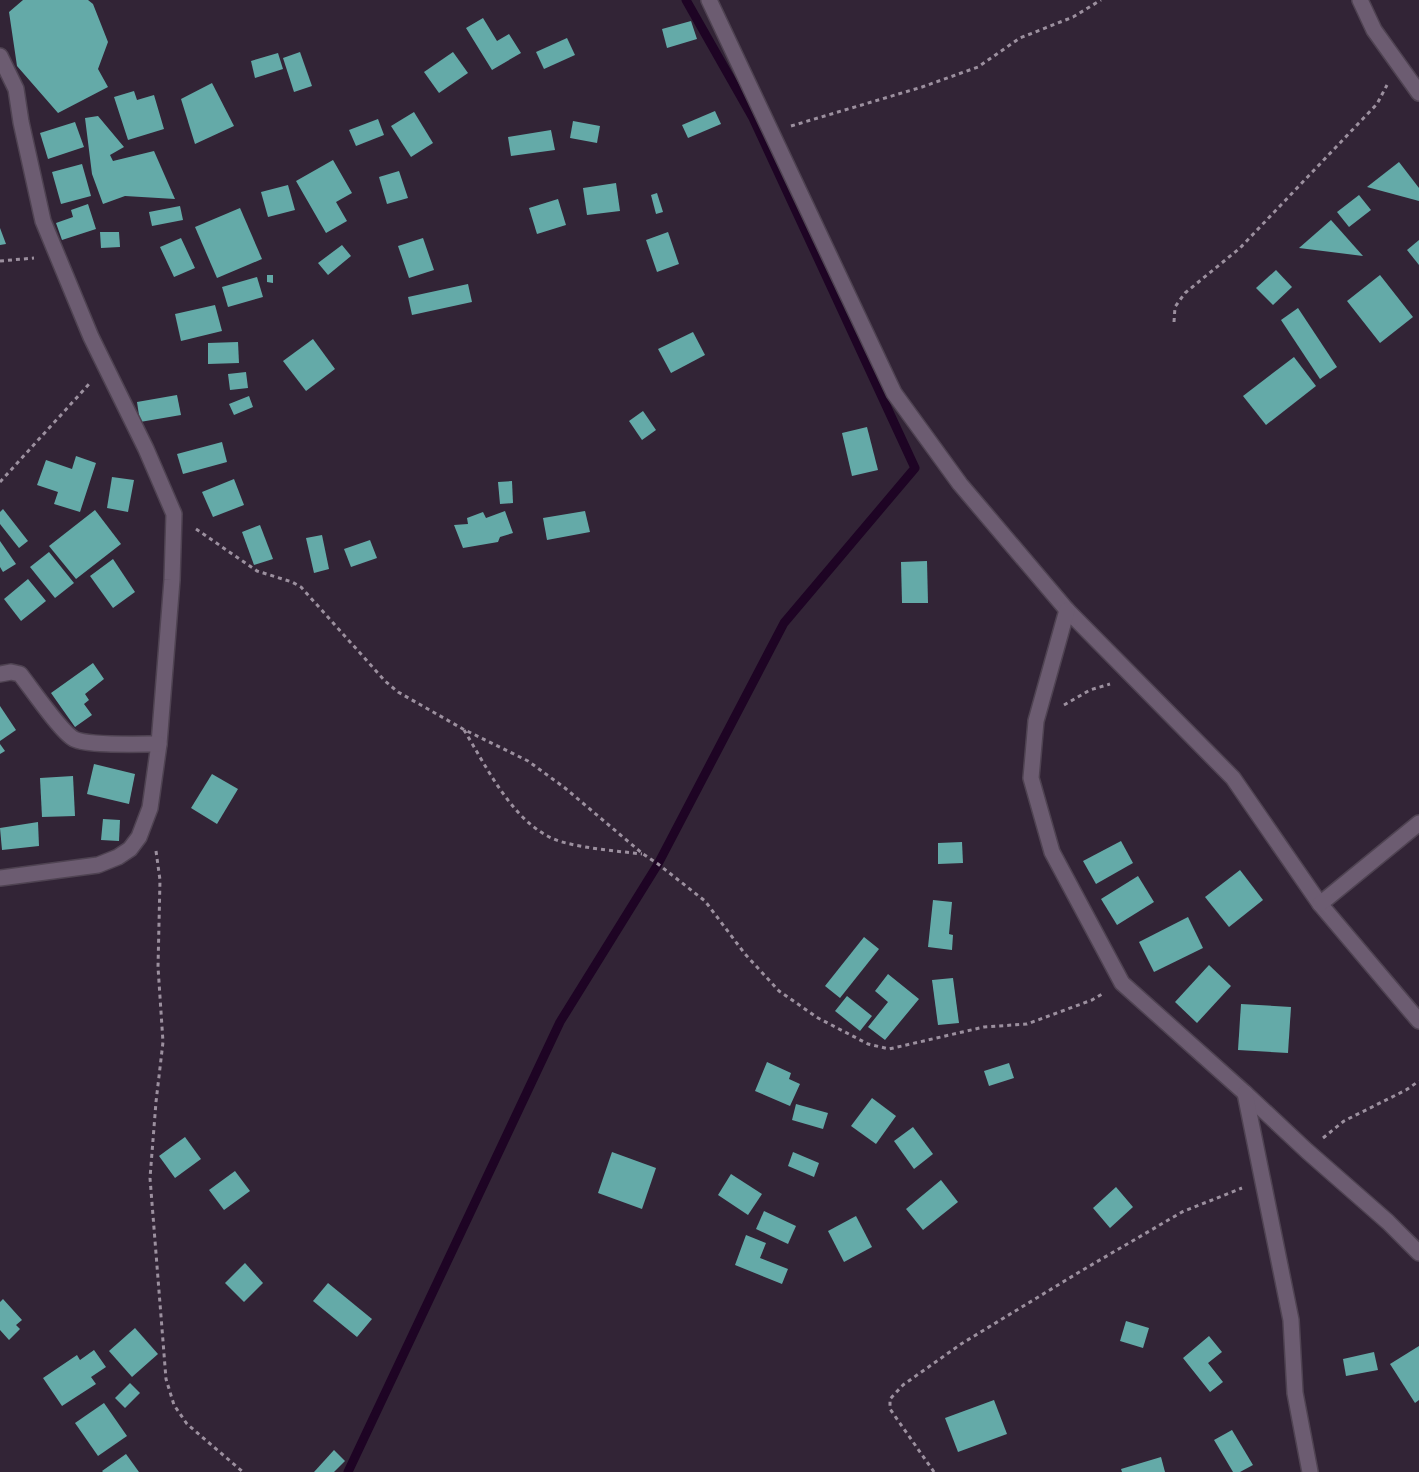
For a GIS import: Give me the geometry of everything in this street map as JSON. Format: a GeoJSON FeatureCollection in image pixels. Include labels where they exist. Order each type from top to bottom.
{"type":"FeatureCollection","features":[{"type":"Feature","properties":{"kind":"street"},"geometry":{"type":"LineString","coordinates":[[709,0],[894,393],[960,484],[1067,610],[1233,778],[1320,904],[1419,1021]]}},
{"type":"Feature","properties":{"kind":"street"},"geometry":{"type":"LineString","coordinates":[[1360,0],[1374,30],[1419,93]]}},
{"type":"Feature","properties":{"kind":"street"},"geometry":{"type":"LineString","coordinates":[[0,56],[16,89],[21,122],[43,220],[104,367],[146,449],[174,514],[172,580],[159,744],[150,808],[139,837],[130,849],[118,857],[98,865],[0,878]]}},
{"type":"Feature","properties":{"kind":"street"},"geometry":{"type":"LineString","coordinates":[[1067,610],[1036,721],[1031,778],[1052,852],[1122,983],[1388,1222],[1419,1253]]}},
{"type":"Feature","properties":{"kind":"street"},"geometry":{"type":"LineString","coordinates":[[0,674],[11,672],[20,674],[63,730],[73,739],[90,742],[159,744]]}},
{"type":"Feature","properties":{"kind":"street"},"geometry":{"type":"LineString","coordinates":[[1320,904],[1419,823]]}},
{"type":"Feature","properties":{"kind":"street"},"geometry":{"type":"LineString","coordinates":[[1245,1093],[1291,1320],[1295,1393],[1310,1472]]}},
{"type":"Feature","properties":{"kind":"path"},"geometry":{"type":"LineString","coordinates":[[770,132],[922,87],[978,67],[1020,38],[1073,17],[1101,0]]}},
{"type":"Feature","properties":{"kind":"path"},"geometry":{"type":"LineString","coordinates":[[1174,322],[1174,307],[1185,292],[1240,248],[1377,104],[1398,65]]}},
{"type":"Feature","properties":{"kind":"path"},"geometry":{"type":"LineString","coordinates":[[0,261],[57,255]]}},
{"type":"Feature","properties":{"kind":"path"},"geometry":{"type":"LineString","coordinates":[[0,482],[104,367]]}},
{"type":"Feature","properties":{"kind":"path"},"geometry":{"type":"LineString","coordinates":[[174,514],[257,571],[292,582],[301,587],[385,681],[398,692],[463,729],[528,761],[565,788],[643,854],[705,901],[745,954],[779,991],[818,1018],[868,1044],[889,1049],[984,1027],[1027,1024],[1092,1000],[1122,983]]}},
{"type":"Feature","properties":{"kind":"path"},"geometry":{"type":"LineString","coordinates":[[1036,721],[1090,690],[1104,685],[1136,680]]}},
{"type":"Feature","properties":{"kind":"path"},"geometry":{"type":"LineString","coordinates":[[463,729],[493,779],[521,816],[533,827],[550,838],[566,843],[643,854]]}},
{"type":"Feature","properties":{"kind":"path"},"geometry":{"type":"LineString","coordinates":[[155,844],[160,880],[158,967],[163,1042],[150,1178],[166,1378],[174,1405],[187,1424],[243,1472]]}},
{"type":"Feature","properties":{"kind":"path"},"geometry":{"type":"LineString","coordinates":[[1307,1151],[1344,1121],[1419,1082]]}},
{"type":"Feature","properties":{"kind":"path"},"geometry":{"type":"LineString","coordinates":[[934,1472],[890,1409],[890,1399],[903,1384],[962,1344],[1182,1212],[1263,1180]]}},
{"type":"Feature","properties":{"kind":"building"},"geometry":{"type":"Polygon","coordinates":[[[23,0],[88,0],[93,4],[108,42],[98,69],[108,87],[58,113],[17,66],[9,12],[23,0]]]}},
{"type":"Feature","properties":{"kind":"building"},"geometry":{"type":"Polygon","coordinates":[[[483,18],[497,41],[509,34],[521,53],[492,70],[466,28],[483,18]]]}},
{"type":"Feature","properties":{"kind":"building"},"geometry":{"type":"Polygon","coordinates":[[[691,21],[697,39],[667,48],[662,29],[691,21]]]}},
{"type":"Feature","properties":{"kind":"building"},"geometry":{"type":"Polygon","coordinates":[[[567,38],[575,55],[544,69],[536,52],[567,38]]]}},
{"type":"Feature","properties":{"kind":"building"},"geometry":{"type":"Polygon","coordinates":[[[300,52],[312,86],[294,92],[283,58],[300,52]]]}},
{"type":"Feature","properties":{"kind":"building"},"geometry":{"type":"Polygon","coordinates":[[[453,52],[468,73],[439,93],[424,72],[453,52]]]}},
{"type":"Feature","properties":{"kind":"building"},"geometry":{"type":"Polygon","coordinates":[[[278,53],[283,69],[255,78],[251,61],[278,53]]]}},
{"type":"Feature","properties":{"kind":"building"},"geometry":{"type":"Polygon","coordinates":[[[212,83],[234,126],[195,144],[181,99],[212,83]]]}},
{"type":"Feature","properties":{"kind":"building"},"geometry":{"type":"Polygon","coordinates":[[[134,91],[137,100],[154,95],[164,129],[128,140],[114,97],[134,91]]]}},
{"type":"Feature","properties":{"kind":"building"},"geometry":{"type":"Polygon","coordinates":[[[715,111],[721,124],[688,138],[682,125],[715,111]]]}},
{"type":"Feature","properties":{"kind":"building"},"geometry":{"type":"Polygon","coordinates":[[[414,112],[433,143],[411,157],[391,126],[414,112]]]}},
{"type":"Feature","properties":{"kind":"building"},"geometry":{"type":"Polygon","coordinates":[[[98,116],[124,147],[110,155],[113,161],[154,151],[175,199],[125,196],[103,204],[92,174],[85,118],[98,116]]]}},
{"type":"Feature","properties":{"kind":"building"},"geometry":{"type":"Polygon","coordinates":[[[378,119],[384,135],[356,146],[349,130],[378,119]]]}},
{"type":"Feature","properties":{"kind":"building"},"geometry":{"type":"Polygon","coordinates":[[[573,121],[600,126],[597,143],[570,138],[573,121]]]}},
{"type":"Feature","properties":{"kind":"building"},"geometry":{"type":"Polygon","coordinates":[[[75,122],[84,147],[48,159],[40,133],[75,122]]]}},
{"type":"Feature","properties":{"kind":"building"},"geometry":{"type":"Polygon","coordinates":[[[551,130],[555,150],[511,156],[508,137],[551,130]]]}},
{"type":"Feature","properties":{"kind":"building"},"geometry":{"type":"Polygon","coordinates":[[[333,160],[352,193],[336,202],[347,221],[326,233],[296,181],[333,160]]]}},
{"type":"Feature","properties":{"kind":"building"},"geometry":{"type":"Polygon","coordinates":[[[1399,162],[1419,188],[1419,201],[1367,187],[1399,162]]]}},
{"type":"Feature","properties":{"kind":"building"},"geometry":{"type":"Polygon","coordinates":[[[82,164],[91,196],[61,204],[52,172],[82,164]]]}},
{"type":"Feature","properties":{"kind":"building"},"geometry":{"type":"Polygon","coordinates":[[[399,171],[408,198],[387,204],[379,177],[399,171]]]}},
{"type":"Feature","properties":{"kind":"building"},"geometry":{"type":"Polygon","coordinates":[[[616,183],[620,211],[587,215],[583,188],[616,183]]]}},
{"type":"Feature","properties":{"kind":"building"},"geometry":{"type":"Polygon","coordinates":[[[288,185],[295,210],[268,217],[261,192],[288,185]]]}},
{"type":"Feature","properties":{"kind":"building"},"geometry":{"type":"Polygon","coordinates":[[[657,193],[663,212],[656,214],[651,195],[657,193]]]}},
{"type":"Feature","properties":{"kind":"building"},"geometry":{"type":"Polygon","coordinates":[[[1359,195],[1371,210],[1349,227],[1337,212],[1359,195]]]}},
{"type":"Feature","properties":{"kind":"building"},"geometry":{"type":"Polygon","coordinates":[[[558,199],[566,225],[537,234],[529,208],[558,199]]]}},
{"type":"Feature","properties":{"kind":"building"},"geometry":{"type":"Polygon","coordinates":[[[88,204],[96,229],[62,240],[56,223],[73,217],[71,210],[88,204]]]}},
{"type":"Feature","properties":{"kind":"building"},"geometry":{"type":"Polygon","coordinates":[[[180,206],[183,220],[152,226],[149,212],[180,206]]]}},
{"type":"Feature","properties":{"kind":"building"},"geometry":{"type":"Polygon","coordinates":[[[240,208],[262,259],[217,278],[195,227],[240,208]]]}},
{"type":"Feature","properties":{"kind":"building"},"geometry":{"type":"Polygon","coordinates":[[[1331,220],[1363,256],[1299,248],[1331,220]]]}},
{"type":"Feature","properties":{"kind":"building"},"geometry":{"type":"Polygon","coordinates":[[[0,228],[6,244],[0,245],[0,228]]]}},
{"type":"Feature","properties":{"kind":"building"},"geometry":{"type":"Polygon","coordinates":[[[100,232],[119,232],[120,247],[101,248],[100,232]]]}},
{"type":"Feature","properties":{"kind":"building"},"geometry":{"type":"Polygon","coordinates":[[[668,232],[679,264],[657,272],[646,240],[668,232]]]}},
{"type":"Feature","properties":{"kind":"building"},"geometry":{"type":"Polygon","coordinates":[[[181,238],[195,268],[174,277],[160,247],[181,238]]]}},
{"type":"Feature","properties":{"kind":"building"},"geometry":{"type":"Polygon","coordinates":[[[423,238],[434,270],[409,278],[398,246],[423,238]]]}},
{"type":"Feature","properties":{"kind":"building"},"geometry":{"type":"Polygon","coordinates":[[[1419,240],[1419,265],[1407,250],[1419,240]]]}},
{"type":"Feature","properties":{"kind":"building"},"geometry":{"type":"Polygon","coordinates":[[[342,245],[351,256],[328,275],[318,263],[342,245]]]}},
{"type":"Feature","properties":{"kind":"building"},"geometry":{"type":"Polygon","coordinates":[[[1276,270],[1292,287],[1273,305],[1256,288],[1276,270]]]}},
{"type":"Feature","properties":{"kind":"building"},"geometry":{"type":"Polygon","coordinates":[[[267,275],[273,275],[273,283],[267,282],[267,275]]]}},
{"type":"Feature","properties":{"kind":"building"},"geometry":{"type":"Polygon","coordinates":[[[1380,275],[1413,317],[1380,343],[1347,301],[1380,275]]]}},
{"type":"Feature","properties":{"kind":"building"},"geometry":{"type":"Polygon","coordinates":[[[257,277],[263,297],[228,307],[222,287],[257,277]]]}},
{"type":"Feature","properties":{"kind":"building"},"geometry":{"type":"Polygon","coordinates":[[[468,284],[472,302],[412,315],[408,297],[468,284]]]}},
{"type":"Feature","properties":{"kind":"building"},"geometry":{"type":"Polygon","coordinates":[[[215,305],[222,331],[181,341],[175,314],[215,305]]]}},
{"type":"Feature","properties":{"kind":"building"},"geometry":{"type":"Polygon","coordinates":[[[1298,308],[1337,367],[1320,379],[1281,320],[1298,308]]]}},
{"type":"Feature","properties":{"kind":"building"},"geometry":{"type":"Polygon","coordinates":[[[693,332],[705,355],[671,373],[658,349],[693,332]]]}},
{"type":"Feature","properties":{"kind":"building"},"geometry":{"type":"Polygon","coordinates":[[[313,339],[335,369],[306,391],[283,361],[313,339]]]}},
{"type":"Feature","properties":{"kind":"building"},"geometry":{"type":"Polygon","coordinates":[[[238,342],[239,363],[208,364],[208,343],[238,342]]]}},
{"type":"Feature","properties":{"kind":"building"},"geometry":{"type":"Polygon","coordinates":[[[1294,357],[1316,386],[1266,425],[1243,396],[1294,357]]]}},
{"type":"Feature","properties":{"kind":"building"},"geometry":{"type":"Polygon","coordinates":[[[246,372],[248,388],[230,390],[228,374],[246,372]]]}},
{"type":"Feature","properties":{"kind":"building"},"geometry":{"type":"Polygon","coordinates":[[[177,395],[181,415],[140,422],[137,402],[177,395]]]}},
{"type":"Feature","properties":{"kind":"building"},"geometry":{"type":"Polygon","coordinates":[[[249,396],[253,407],[234,415],[229,404],[249,396]]]}},
{"type":"Feature","properties":{"kind":"building"},"geometry":{"type":"Polygon","coordinates":[[[643,411],[656,430],[642,440],[629,421],[643,411]]]}},
{"type":"Feature","properties":{"kind":"building"},"geometry":{"type":"Polygon","coordinates":[[[867,427],[878,470],[852,476],[842,433],[867,427]]]}},
{"type":"Feature","properties":{"kind":"building"},"geometry":{"type":"Polygon","coordinates":[[[222,442],[227,462],[183,474],[177,454],[222,442]]]}},
{"type":"Feature","properties":{"kind":"building"},"geometry":{"type":"Polygon","coordinates":[[[76,456],[96,463],[80,512],[54,504],[58,492],[37,485],[46,460],[72,469],[76,456]]]}},
{"type":"Feature","properties":{"kind":"building"},"geometry":{"type":"Polygon","coordinates":[[[112,477],[134,480],[128,512],[107,508],[112,477]]]}},
{"type":"Feature","properties":{"kind":"building"},"geometry":{"type":"Polygon","coordinates":[[[234,479],[244,505],[213,517],[202,492],[234,479]]]}},
{"type":"Feature","properties":{"kind":"building"},"geometry":{"type":"Polygon","coordinates":[[[512,481],[513,503],[500,504],[498,482],[512,481]]]}},
{"type":"Feature","properties":{"kind":"building"},"geometry":{"type":"Polygon","coordinates":[[[3,509],[28,541],[19,548],[0,524],[0,512],[3,509]]]}},
{"type":"Feature","properties":{"kind":"building"},"geometry":{"type":"Polygon","coordinates":[[[95,510],[121,544],[76,579],[49,546],[95,510]]]}},
{"type":"Feature","properties":{"kind":"building"},"geometry":{"type":"Polygon","coordinates":[[[505,511],[513,533],[500,537],[498,542],[463,548],[454,525],[468,524],[467,518],[483,512],[486,518],[505,511]]]}},
{"type":"Feature","properties":{"kind":"building"},"geometry":{"type":"Polygon","coordinates":[[[585,511],[590,532],[547,540],[543,518],[585,511]]]}},
{"type":"Feature","properties":{"kind":"building"},"geometry":{"type":"Polygon","coordinates":[[[260,525],[273,559],[254,565],[242,532],[260,525]]]}},
{"type":"Feature","properties":{"kind":"building"},"geometry":{"type":"Polygon","coordinates":[[[322,535],[329,569],[314,573],[306,538],[322,535]]]}},
{"type":"Feature","properties":{"kind":"building"},"geometry":{"type":"Polygon","coordinates":[[[370,540],[377,558],[351,567],[344,549],[370,540]]]}},
{"type":"Feature","properties":{"kind":"building"},"geometry":{"type":"Polygon","coordinates":[[[0,541],[16,564],[3,572],[0,567],[0,541]]]}},
{"type":"Feature","properties":{"kind":"building"},"geometry":{"type":"Polygon","coordinates":[[[49,552],[74,583],[55,598],[30,567],[49,552]]]}},
{"type":"Feature","properties":{"kind":"building"},"geometry":{"type":"Polygon","coordinates":[[[113,559],[135,592],[113,608],[90,576],[113,559]]]}},
{"type":"Feature","properties":{"kind":"building"},"geometry":{"type":"Polygon","coordinates":[[[927,561],[928,603],[902,603],[901,562],[927,561]]]}},
{"type":"Feature","properties":{"kind":"building"},"geometry":{"type":"Polygon","coordinates":[[[28,579],[46,601],[21,621],[4,599],[28,579]]]}},
{"type":"Feature","properties":{"kind":"building"},"geometry":{"type":"Polygon","coordinates":[[[93,663],[104,679],[85,694],[89,700],[84,704],[92,715],[75,727],[51,693],[93,663]]]}},
{"type":"Feature","properties":{"kind":"building"},"geometry":{"type":"Polygon","coordinates":[[[0,706],[16,730],[0,741],[0,706]]]}},
{"type":"Feature","properties":{"kind":"building"},"geometry":{"type":"Polygon","coordinates":[[[0,744],[5,751],[0,754],[0,744]]]}},
{"type":"Feature","properties":{"kind":"building"},"geometry":{"type":"Polygon","coordinates":[[[94,764],[135,774],[129,804],[87,794],[94,764]]]}},
{"type":"Feature","properties":{"kind":"building"},"geometry":{"type":"Polygon","coordinates":[[[212,774],[238,789],[217,824],[191,808],[212,774]]]}},
{"type":"Feature","properties":{"kind":"building"},"geometry":{"type":"Polygon","coordinates":[[[73,776],[75,816],[42,817],[40,778],[73,776]]]}},
{"type":"Feature","properties":{"kind":"building"},"geometry":{"type":"Polygon","coordinates":[[[103,819],[120,820],[119,841],[101,840],[103,819]]]}},
{"type":"Feature","properties":{"kind":"building"},"geometry":{"type":"Polygon","coordinates":[[[38,822],[39,846],[2,850],[0,828],[38,822]]]}},
{"type":"Feature","properties":{"kind":"building"},"geometry":{"type":"Polygon","coordinates":[[[1121,841],[1133,863],[1096,884],[1083,861],[1121,841]]]}},
{"type":"Feature","properties":{"kind":"building"},"geometry":{"type":"Polygon","coordinates":[[[962,842],[963,863],[938,864],[938,843],[962,842]]]}},
{"type":"Feature","properties":{"kind":"building"},"geometry":{"type":"Polygon","coordinates":[[[1240,870],[1263,900],[1229,927],[1205,897],[1240,870]]]}},
{"type":"Feature","properties":{"kind":"building"},"geometry":{"type":"Polygon","coordinates":[[[1138,876],[1154,902],[1117,925],[1101,899],[1138,876]]]}},
{"type":"Feature","properties":{"kind":"building"},"geometry":{"type":"Polygon","coordinates":[[[933,900],[952,902],[949,934],[953,935],[952,950],[928,947],[933,900]]]}},
{"type":"Feature","properties":{"kind":"building"},"geometry":{"type":"Polygon","coordinates":[[[1188,917],[1203,948],[1154,972],[1139,942],[1188,917]]]}},
{"type":"Feature","properties":{"kind":"building"},"geometry":{"type":"Polygon","coordinates":[[[864,937],[879,949],[840,998],[825,986],[864,937]]]}},
{"type":"Feature","properties":{"kind":"building"},"geometry":{"type":"Polygon","coordinates":[[[1209,965],[1231,986],[1197,1023],[1175,1002],[1209,965]]]}},
{"type":"Feature","properties":{"kind":"building"},"geometry":{"type":"Polygon","coordinates":[[[888,974],[919,999],[885,1040],[868,1027],[888,1002],[875,991],[888,974]]]}},
{"type":"Feature","properties":{"kind":"building"},"geometry":{"type":"Polygon","coordinates":[[[953,978],[959,1023],[938,1025],[932,980],[953,978]]]}},
{"type":"Feature","properties":{"kind":"building"},"geometry":{"type":"Polygon","coordinates":[[[847,996],[872,1016],[860,1031],[835,1011],[847,996]]]}},
{"type":"Feature","properties":{"kind":"building"},"geometry":{"type":"Polygon","coordinates":[[[1241,1004],[1291,1007],[1288,1053],[1238,1050],[1241,1004]]]}},
{"type":"Feature","properties":{"kind":"building"},"geometry":{"type":"Polygon","coordinates":[[[767,1062],[791,1073],[789,1079],[800,1084],[790,1106],[755,1091],[767,1062]]]}},
{"type":"Feature","properties":{"kind":"building"},"geometry":{"type":"Polygon","coordinates":[[[1009,1063],[1014,1078],[989,1086],[984,1071],[1009,1063]]]}},
{"type":"Feature","properties":{"kind":"building"},"geometry":{"type":"Polygon","coordinates":[[[872,1098],[896,1116],[876,1144],[851,1126],[872,1098]]]}},
{"type":"Feature","properties":{"kind":"building"},"geometry":{"type":"Polygon","coordinates":[[[796,1104],[828,1113],[823,1129],[792,1120],[796,1104]]]}},
{"type":"Feature","properties":{"kind":"building"},"geometry":{"type":"Polygon","coordinates":[[[913,1127],[933,1154],[914,1169],[894,1141],[913,1127]]]}},
{"type":"Feature","properties":{"kind":"building"},"geometry":{"type":"Polygon","coordinates":[[[185,1137],[201,1159],[175,1178],[159,1156],[185,1137]]]}},
{"type":"Feature","properties":{"kind":"building"},"geometry":{"type":"Polygon","coordinates":[[[612,1152],[656,1168],[642,1209],[598,1193],[612,1152]]]}},
{"type":"Feature","properties":{"kind":"building"},"geometry":{"type":"Polygon","coordinates":[[[793,1152],[819,1163],[814,1177],[788,1166],[793,1152]]]}},
{"type":"Feature","properties":{"kind":"building"},"geometry":{"type":"Polygon","coordinates":[[[235,1171],[250,1191],[224,1210],[209,1190],[235,1171]]]}},
{"type":"Feature","properties":{"kind":"building"},"geometry":{"type":"Polygon","coordinates":[[[731,1174],[762,1194],[748,1215],[718,1195],[731,1174]]]}},
{"type":"Feature","properties":{"kind":"building"},"geometry":{"type":"Polygon","coordinates":[[[941,1180],[958,1202],[923,1230],[906,1209],[941,1180]]]}},
{"type":"Feature","properties":{"kind":"building"},"geometry":{"type":"Polygon","coordinates":[[[1116,1187],[1133,1207],[1110,1228],[1093,1208],[1116,1187]]]}},
{"type":"Feature","properties":{"kind":"building"},"geometry":{"type":"Polygon","coordinates":[[[764,1211],[796,1226],[788,1244],[756,1229],[764,1211]]]}},
{"type":"Feature","properties":{"kind":"building"},"geometry":{"type":"Polygon","coordinates":[[[856,1216],[872,1247],[844,1262],[828,1231],[856,1216]]]}},
{"type":"Feature","properties":{"kind":"building"},"geometry":{"type":"Polygon","coordinates":[[[746,1235],[766,1243],[760,1258],[788,1269],[782,1284],[735,1265],[746,1235]]]}},
{"type":"Feature","properties":{"kind":"building"},"geometry":{"type":"Polygon","coordinates":[[[245,1263],[263,1283],[244,1302],[225,1283],[245,1263]]]}},
{"type":"Feature","properties":{"kind":"building"},"geometry":{"type":"Polygon","coordinates":[[[328,1283],[372,1319],[357,1337],[313,1301],[328,1283]]]}},
{"type":"Feature","properties":{"kind":"building"},"geometry":{"type":"Polygon","coordinates":[[[3,1299],[22,1320],[16,1325],[20,1329],[9,1340],[0,1330],[0,1302],[3,1299]]]}},
{"type":"Feature","properties":{"kind":"building"},"geometry":{"type":"Polygon","coordinates":[[[1126,1321],[1149,1328],[1143,1348],[1120,1341],[1126,1321]]]}},
{"type":"Feature","properties":{"kind":"building"},"geometry":{"type":"Polygon","coordinates":[[[135,1328],[158,1354],[132,1377],[109,1351],[135,1328]]]}},
{"type":"Feature","properties":{"kind":"building"},"geometry":{"type":"Polygon","coordinates":[[[1209,1336],[1222,1352],[1208,1363],[1223,1382],[1210,1392],[1183,1358],[1209,1336]]]}},
{"type":"Feature","properties":{"kind":"building"},"geometry":{"type":"Polygon","coordinates":[[[1419,1346],[1419,1400],[1415,1403],[1390,1364],[1419,1346]]]}},
{"type":"Feature","properties":{"kind":"building"},"geometry":{"type":"Polygon","coordinates":[[[94,1350],[106,1367],[91,1377],[96,1384],[62,1406],[43,1378],[77,1355],[80,1360],[94,1350]]]}},
{"type":"Feature","properties":{"kind":"building"},"geometry":{"type":"Polygon","coordinates":[[[1374,1352],[1378,1370],[1346,1376],[1343,1359],[1374,1352]]]}},
{"type":"Feature","properties":{"kind":"building"},"geometry":{"type":"Polygon","coordinates":[[[130,1383],[140,1393],[125,1408],[115,1398],[130,1383]]]}},
{"type":"Feature","properties":{"kind":"building"},"geometry":{"type":"Polygon","coordinates":[[[994,1400],[1007,1434],[958,1452],[945,1418],[994,1400]]]}},
{"type":"Feature","properties":{"kind":"building"},"geometry":{"type":"Polygon","coordinates":[[[104,1403],[127,1436],[98,1456],[75,1423],[104,1403]]]}},
{"type":"Feature","properties":{"kind":"building"},"geometry":{"type":"Polygon","coordinates":[[[1232,1430],[1253,1465],[1240,1472],[1233,1472],[1214,1440],[1232,1430]]]}},
{"type":"Feature","properties":{"kind":"building"},"geometry":{"type":"Polygon","coordinates":[[[334,1450],[345,1461],[334,1472],[314,1472],[334,1450]]]}},
{"type":"Feature","properties":{"kind":"building"},"geometry":{"type":"Polygon","coordinates":[[[126,1454],[139,1472],[102,1471],[126,1454]]]}},
{"type":"Feature","properties":{"kind":"building"},"geometry":{"type":"Polygon","coordinates":[[[1161,1457],[1165,1472],[1122,1472],[1121,1469],[1161,1457]]]}},
{"type":"Feature","properties":{"kind":"waterway"},"geometry":{"type":"LineString","coordinates":[[348,1472],[560,1022],[658,864],[784,623],[915,468],[753,118],[686,0]]}}]}
